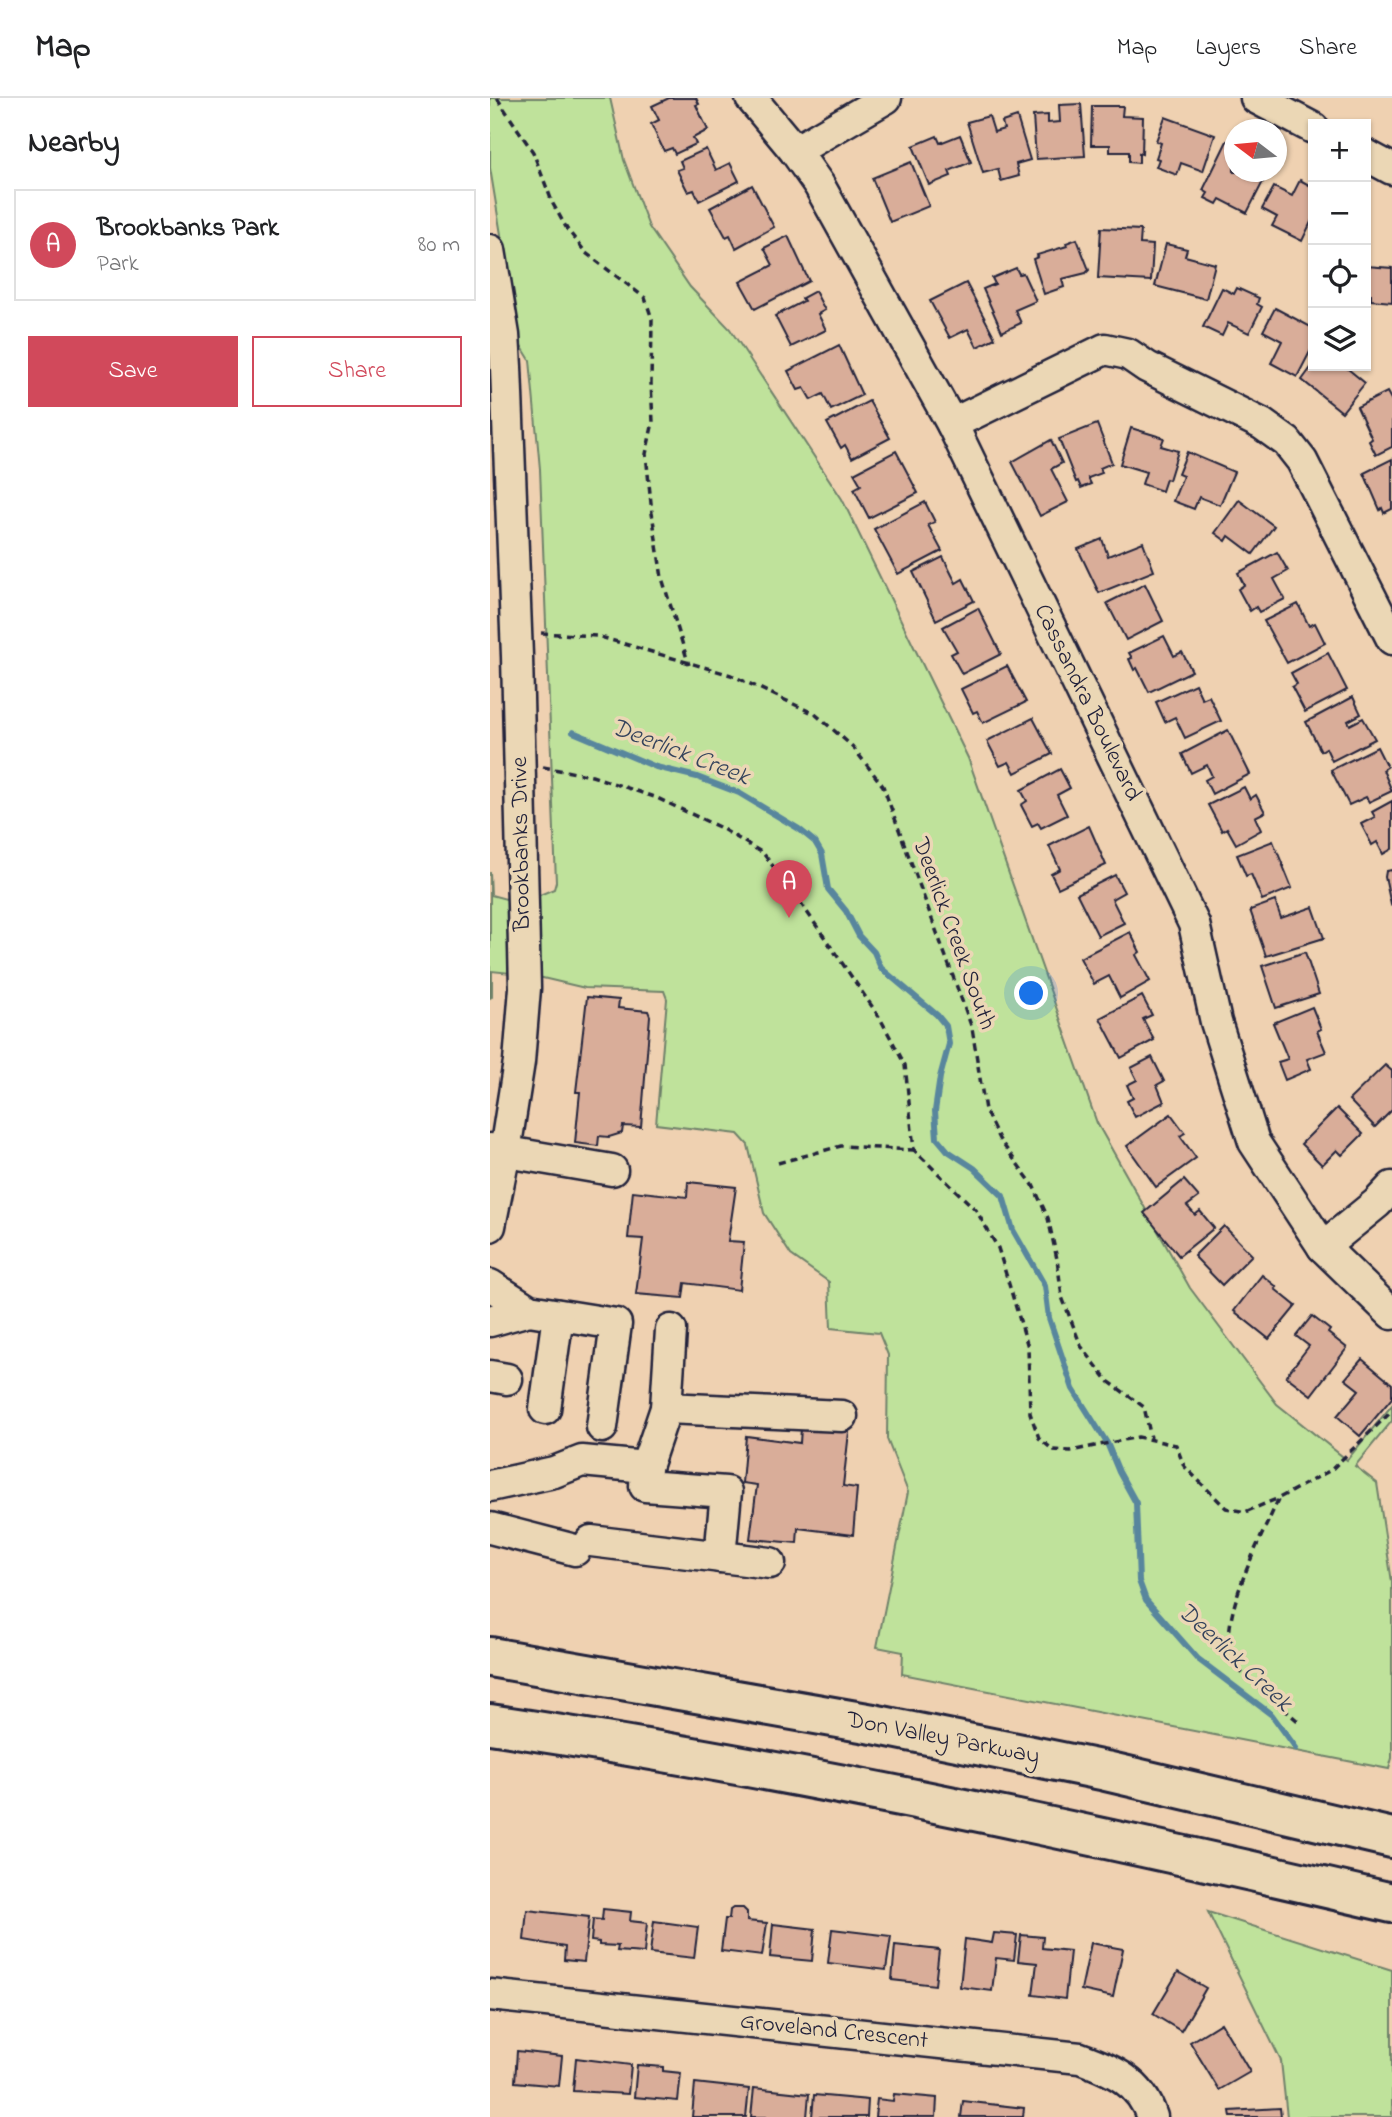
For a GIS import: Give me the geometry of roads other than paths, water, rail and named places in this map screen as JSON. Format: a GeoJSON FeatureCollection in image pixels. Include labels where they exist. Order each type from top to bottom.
{"type":"FeatureCollection","features":[{"type":"Feature","properties":{"kind":"highway","name":"Don Valley Parkway"},"geometry":{"type":"LineString","coordinates":[[495,1658],[873,1724],[1107,1771],[1392,1838]]}},
{"type":"Feature","properties":{"kind":"highway"},"geometry":{"type":"LineString","coordinates":[[493,1725],[790,1774],[1116,1839],[1392,1903]]}},
{"type":"Feature","properties":{"kind":"street","name":"Cassandra Boulevard"},"geometry":{"type":"LineString","coordinates":[[751,98],[795,151],[819,186],[952,424],[1194,924],[1216,1022],[1254,1142],[1323,1247],[1392,1314]]}},
{"type":"Feature","properties":{"kind":"street"},"geometry":{"type":"LineString","coordinates":[[795,151],[886,98]]}},
{"type":"Feature","properties":{"kind":"street"},"geometry":{"type":"LineString","coordinates":[[1256,98],[1308,125]]}},
{"type":"Feature","properties":{"kind":"street"},"geometry":{"type":"LineString","coordinates":[[1371,158],[1392,169]]}},
{"type":"Feature","properties":{"kind":"street","name":"Brookbanks Drive"},"geometry":{"type":"LineString","coordinates":[[490,250],[504,335],[506,367],[525,988],[519,1062],[498,1150],[490,1226]]}},
{"type":"Feature","properties":{"kind":"street"},"geometry":{"type":"LineString","coordinates":[[952,424],[1105,349],[1128,354],[1147,367],[1262,424],[1287,442],[1301,461],[1392,639]]}},
{"type":"Feature","properties":{"kind":"street"},"geometry":{"type":"LineString","coordinates":[[498,1150],[612,1170]]}},
{"type":"Feature","properties":{"kind":"street"},"geometry":{"type":"LineString","coordinates":[[1323,1247],[1377,1203],[1392,1187]]}},
{"type":"Feature","properties":{"kind":"street"},"geometry":{"type":"LineString","coordinates":[[490,1285],[543,1312],[616,1324],[602,1427]]}},
{"type":"Feature","properties":{"kind":"street"},"geometry":{"type":"LineString","coordinates":[[490,1321],[543,1312]]}},
{"type":"Feature","properties":{"kind":"street"},"geometry":{"type":"LineString","coordinates":[[543,1312],[545,1409]]}},
{"type":"Feature","properties":{"kind":"street"},"geometry":{"type":"LineString","coordinates":[[671,1329],[667,1408],[646,1467],[645,1486],[726,1492],[720,1557]]}},
{"type":"Feature","properties":{"kind":"street"},"geometry":{"type":"LineString","coordinates":[[667,1408],[842,1416]]}},
{"type":"Feature","properties":{"kind":"street"},"geometry":{"type":"LineString","coordinates":[[490,1486],[554,1472],[582,1461],[646,1467]]}},
{"type":"Feature","properties":{"kind":"street"},"geometry":{"type":"LineString","coordinates":[[490,1528],[538,1542],[770,1563]]}},
{"type":"Feature","properties":{"kind":"street","name":"Groveland Crescent"},"geometry":{"type":"LineString","coordinates":[[490,1995],[1080,2058],[1121,2076],[1138,2089],[1152,2117]]}},
{"type":"Feature","properties":{"kind":"waterway","name":"Deerlick Creek"},"geometry":{"type":"LineString","coordinates":[[573,732],[656,767],[697,777],[739,793],[799,829],[815,842],[822,854],[828,889],[846,911],[859,936],[874,952],[881,968],[937,1015],[946,1026],[949,1044],[935,1111],[937,1138],[948,1151],[974,1168],[1003,1196],[1013,1230],[1045,1286],[1049,1318],[1073,1389],[1107,1443],[1136,1503],[1139,1581],[1146,1600],[1198,1659],[1272,1715],[1296,1748]]}},
{"type":"Feature","properties":{"kind":"place","name":"Brookbanks Park"},"geometry":{"type":"Point","coordinates":[789,918]}}]}
